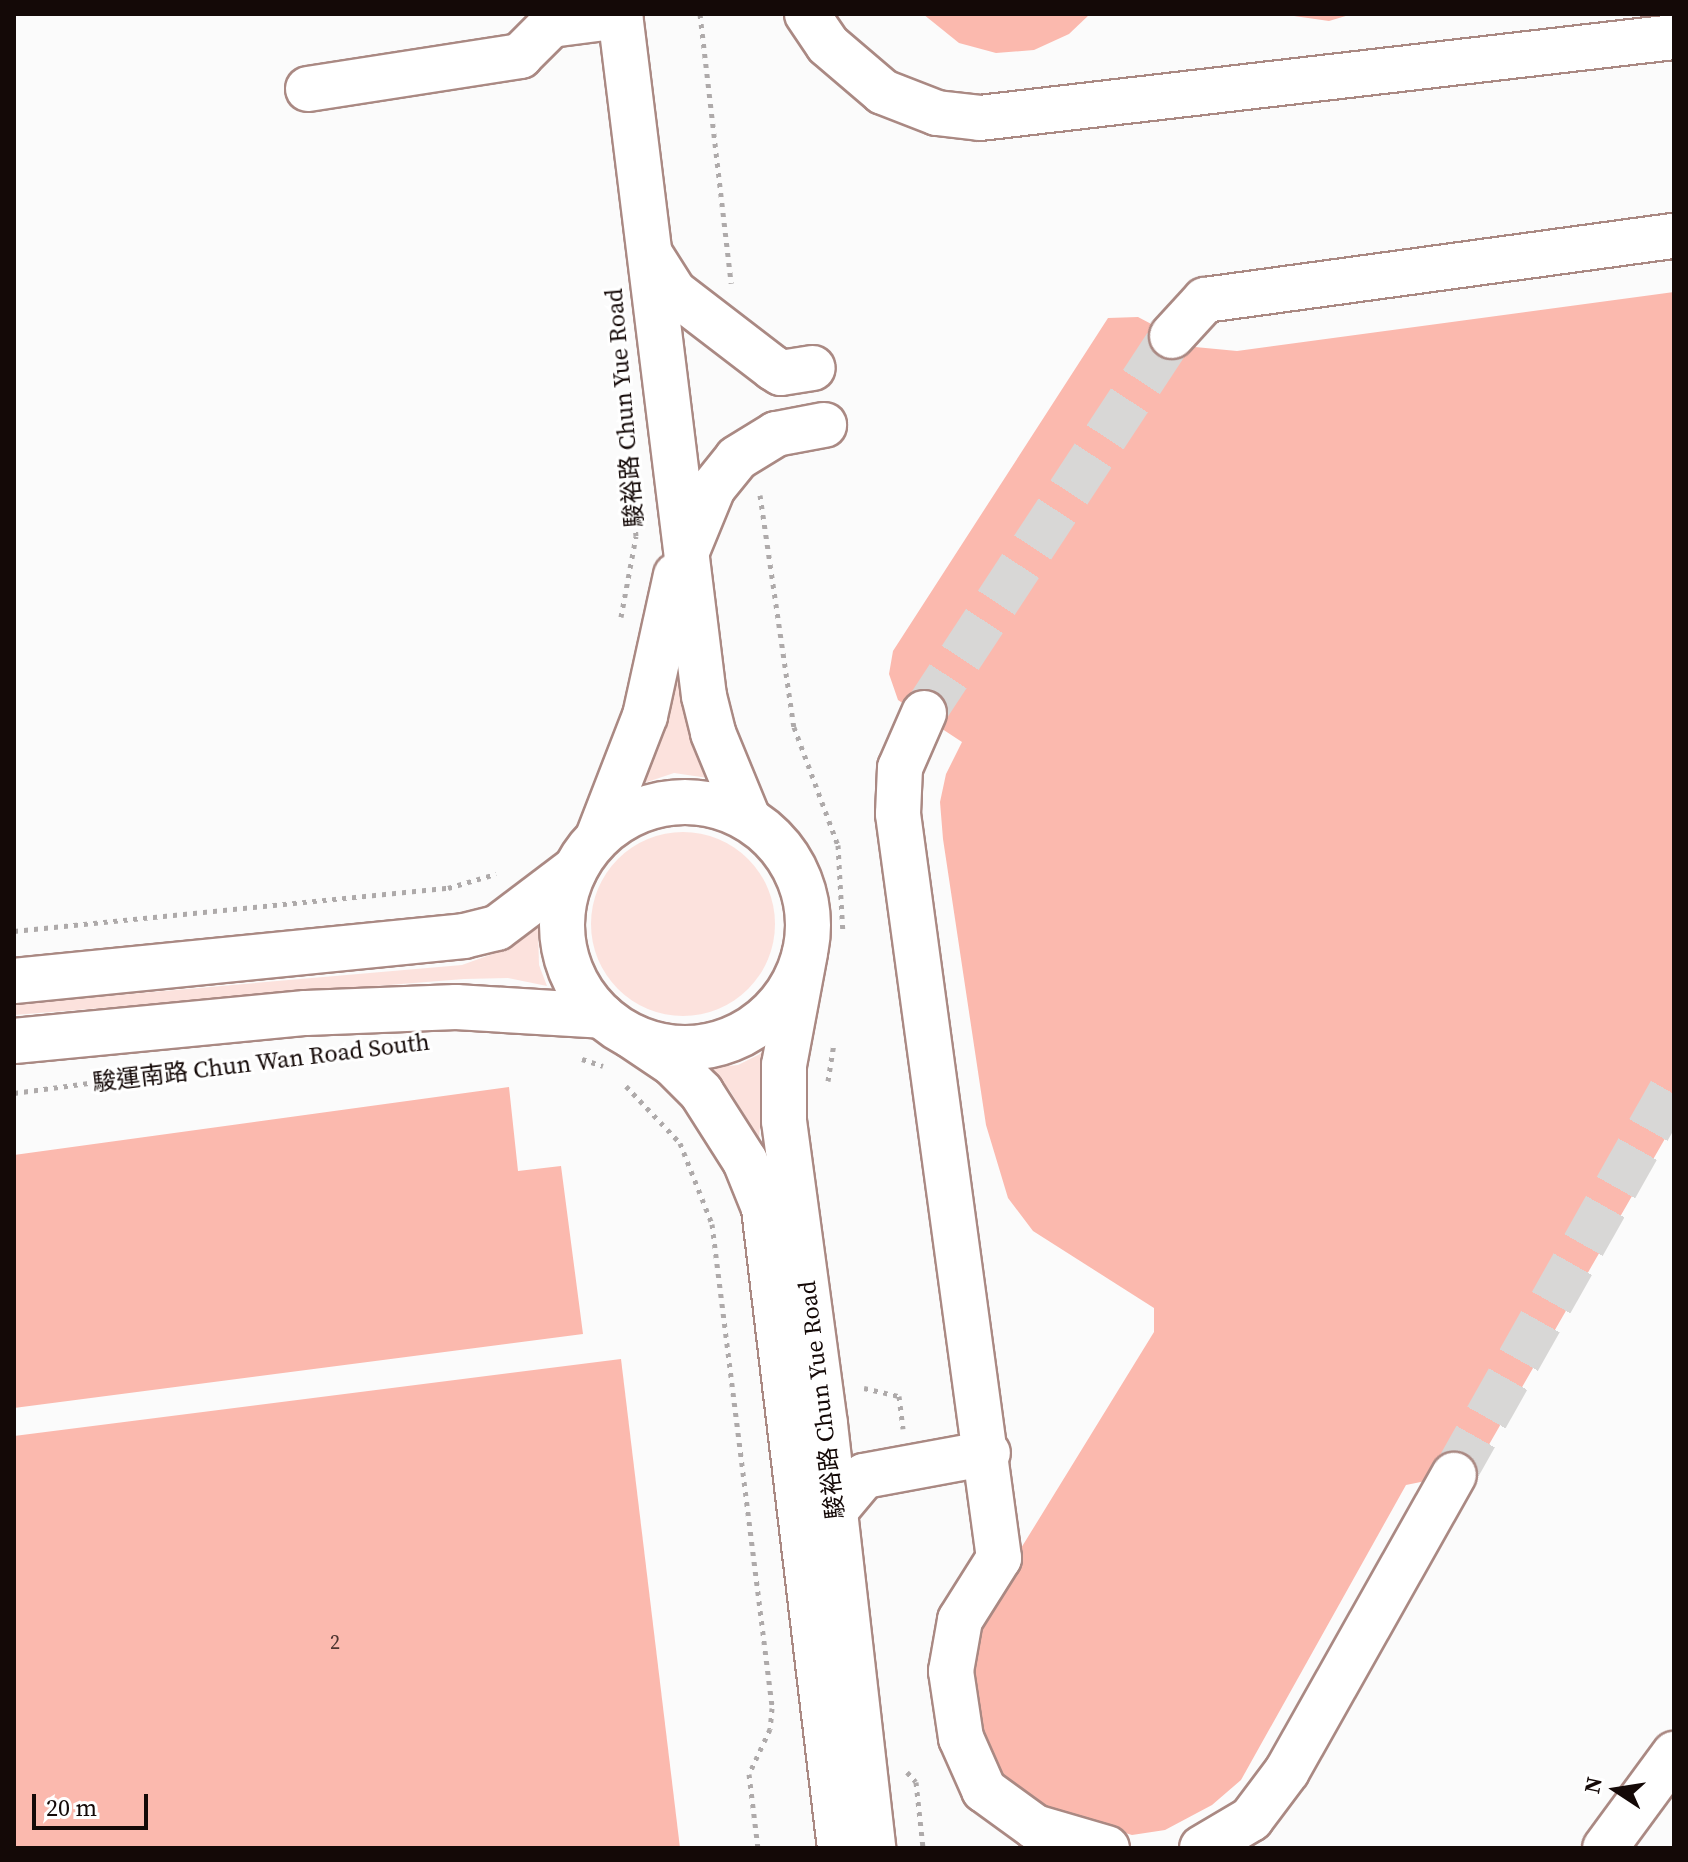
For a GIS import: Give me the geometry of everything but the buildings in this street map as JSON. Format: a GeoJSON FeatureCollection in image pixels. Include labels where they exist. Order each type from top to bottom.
{"type":"FeatureCollection","features":[{"type":"Feature","properties":{"kind":"street"},"geometry":{"type":"LineString","coordinates":[[807,14],[828,45],[883,92],[937,113],[980,118],[1674,37]]}},
{"type":"Feature","properties":{"kind":"street"},"geometry":{"type":"LineString","coordinates":[[308,89],[520,56],[551,25],[562,19],[620,15]]}},
{"type":"Feature","properties":{"kind":"street","name":"駿裕路 Chun Yue Road"},"geometry":{"type":"LineString","coordinates":[[620,15],[707,708],[748,818]]}},
{"type":"Feature","properties":{"kind":"street"},"geometry":{"type":"LineString","coordinates":[[1172,336],[1205,300],[1674,236]]}},
{"type":"Feature","properties":{"kind":"street"},"geometry":{"type":"LineString","coordinates":[[647,248],[674,292],[773,368],[781,373],[813,368]]}},
{"type":"Feature","properties":{"kind":"street"},"geometry":{"type":"LineString","coordinates":[[685,543],[713,488],[737,458],[776,434],[824,425]]}},
{"type":"Feature","properties":{"kind":"street","name":"駿裕路 Chun Yue Road"},"geometry":{"type":"LineString","coordinates":[[587,853],[645,716],[685,543]]}},
{"type":"Feature","properties":{"kind":"street"},"geometry":{"type":"LineString","coordinates":[[924,713],[900,768],[898,814],[987,1441],[999,1558],[960,1620],[951,1671],[961,1738],[984,1790],[1035,1827],[1107,1848]]}},
{"type":"Feature","properties":{"kind":"street"},"geometry":{"type":"LineString","coordinates":[[14,981],[464,936],[497,928],[631,813],[670,801],[710,803],[748,818],[778,843],[798,876],[808,914],[805,953],[792,987],[769,1015],[739,1036],[705,1047],[668,1048],[612,1040],[567,963],[562,932],[564,900],[587,853]]}},
{"type":"Feature","properties":{"kind":"street","name":"駿裕路 Chun Yue Road"},"geometry":{"type":"LineString","coordinates":[[805,953],[784,1065],[784,1121],[825,1424],[873,1848]]}},
{"type":"Feature","properties":{"kind":"street","name":"駿運南路 Chun Wan Road South"},"geometry":{"type":"LineString","coordinates":[[14,1041],[306,1013],[456,1007],[612,1040]]}},
{"type":"Feature","properties":{"kind":"street","name":"駿裕路 Chun Yue Road"},"geometry":{"type":"LineString","coordinates":[[612,1040],[673,1064],[701,1092],[745,1161],[764,1208],[840,1848]]}},
{"type":"Feature","properties":{"kind":"street"},"geometry":{"type":"LineString","coordinates":[[825,1424],[848,1440],[866,1445],[987,1441]]}},
{"type":"Feature","properties":{"kind":"street"},"geometry":{"type":"LineString","coordinates":[[834,1512],[864,1476],[987,1441]]}},
{"type":"Feature","properties":{"kind":"street"},"geometry":{"type":"LineString","coordinates":[[1202,1848],[1251,1819],[1287,1771],[1454,1475]]}},
{"type":"Feature","properties":{"kind":"street"},"geometry":{"type":"LineString","coordinates":[[1605,1848],[1674,1754]]}},
{"type":"Feature","properties":{"kind":"path","name":"駿裕路 Chun Yue Road"},"geometry":{"type":"LineString","coordinates":[[618,628],[636,536],[630,459]]}},
{"type":"Feature","properties":{"kind":"path"},"geometry":{"type":"LineString","coordinates":[[14,931],[448,888],[499,873]]}},
{"type":"Feature","properties":{"kind":"path"},"geometry":{"type":"LineString","coordinates":[[569,1057],[612,1040],[649,1105],[680,1143],[712,1224],[772,1708],[770,1729],[749,1774],[758,1848]]}},
{"type":"Feature","properties":{"kind":"path","name":"駿運南路 Chun Wan Road South"},"geometry":{"type":"LineString","coordinates":[[14,1093],[202,1068]]}},
{"type":"Feature","properties":{"kind":"shaded area"},"geometry":{"type":"Polygon","coordinates":[[[681,625],[693,739],[708,778],[674,773],[638,785],[681,625]]]}},
{"type":"Feature","properties":{"kind":"shaded area"},"geometry":{"type":"Polygon","coordinates":[[[683,832],[701,833],[718,839],[748,859],[768,889],[774,906],[774,942],[768,959],[748,989],[718,1009],[701,1015],[683,1016],[665,1015],[648,1009],[618,989],[598,959],[592,942],[591,924],[592,906],[598,889],[618,859],[648,839],[665,833],[683,832]]]}},
{"type":"Feature","properties":{"kind":"shaded area"},"geometry":{"type":"Polygon","coordinates":[[[538,927],[539,965],[547,986],[508,978],[464,979],[14,1015],[14,1004],[462,965],[509,948],[538,927]]]}},
{"type":"Feature","properties":{"kind":"shaded area"},"geometry":{"type":"Polygon","coordinates":[[[773,1038],[763,1085],[759,1139],[729,1089],[707,1068],[738,1065],[760,1054],[773,1038]]]}},
{"type":"Feature","properties":{"kind":"tunnel"},"geometry":{"type":"LineString","coordinates":[[924,713],[1172,336]]}},
{"type":"Feature","properties":{"kind":"tunnel"},"geometry":{"type":"LineString","coordinates":[[1454,1475],[1674,1085]]}}]}
